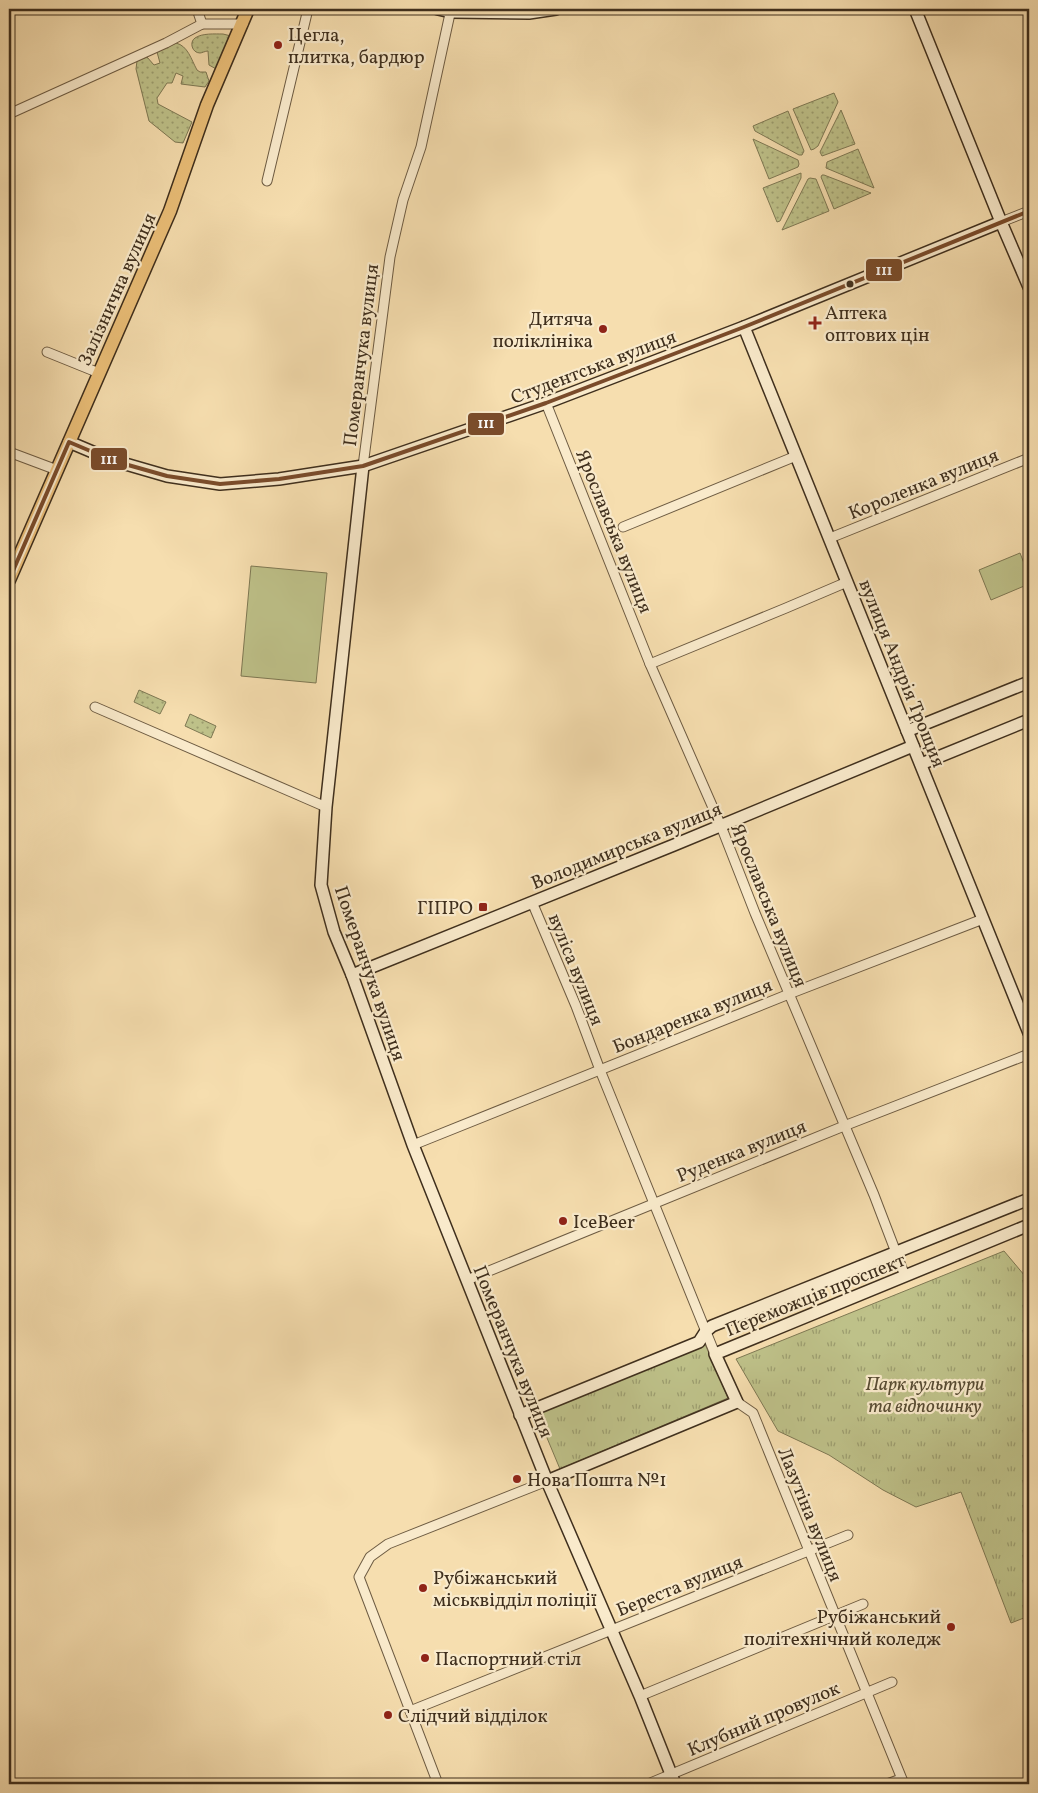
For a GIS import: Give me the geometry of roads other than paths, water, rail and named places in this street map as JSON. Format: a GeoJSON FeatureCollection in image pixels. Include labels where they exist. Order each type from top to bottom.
{"type":"FeatureCollection","features":[{"type":"Feature","properties":{"kind":"main road","name":"Залізнична вулиця"},"geometry":{"type":"LineString","coordinates":[[9,580],[170,211],[207,105],[248,9]]}},
{"type":"Feature","properties":{"kind":"street"},"geometry":{"type":"LineString","coordinates":[[197,9],[202,24]]}},
{"type":"Feature","properties":{"kind":"street"},"geometry":{"type":"LineString","coordinates":[[267,180],[308,9]]}},
{"type":"Feature","properties":{"kind":"street"},"geometry":{"type":"LineString","coordinates":[[438,9],[529,13],[556,9]]}},
{"type":"Feature","properties":{"kind":"street"},"geometry":{"type":"LineString","coordinates":[[915,9],[1029,287]]}},
{"type":"Feature","properties":{"kind":"street","name":"Померанчука вулиця"},"geometry":{"type":"LineString","coordinates":[[451,10],[421,146],[403,200],[390,257],[364,466],[326,807],[321,885],[334,932],[352,975],[413,1145],[547,1481],[640,1696],[673,1779]]}},
{"type":"Feature","properties":{"kind":"street"},"geometry":{"type":"LineString","coordinates":[[9,114],[166,43],[202,24],[242,24]]}},
{"type":"Feature","properties":{"kind":"street","name":"Студентська вулиця"},"geometry":{"type":"LineString","coordinates":[[69,442],[114,461],[167,476],[220,484],[279,479],[364,466],[546,403],[744,327],[1029,211]]}},
{"type":"Feature","properties":{"kind":"street","name":"вулиця Андрія Трощия"},"geometry":{"type":"LineString","coordinates":[[744,327],[1029,1032]]}},
{"type":"Feature","properties":{"kind":"street"},"geometry":{"type":"LineString","coordinates":[[47,352],[100,372]]}},
{"type":"Feature","properties":{"kind":"street","name":"Ярославська вулиця"},"geometry":{"type":"LineString","coordinates":[[546,403],[650,664],[720,826],[874,1195],[905,1276]]}},
{"type":"Feature","properties":{"kind":"street"},"geometry":{"type":"LineString","coordinates":[[9,452],[56,470]]}},
{"type":"Feature","properties":{"kind":"street"},"geometry":{"type":"LineString","coordinates":[[623,527],[796,456]]}},
{"type":"Feature","properties":{"kind":"street","name":"Короленка вулиця"},"geometry":{"type":"LineString","coordinates":[[830,538],[1029,458]]}},
{"type":"Feature","properties":{"kind":"street"},"geometry":{"type":"LineString","coordinates":[[650,664],[847,582]]}},
{"type":"Feature","properties":{"kind":"street"},"geometry":{"type":"LineString","coordinates":[[908,731],[1029,682]]}},
{"type":"Feature","properties":{"kind":"street"},"geometry":{"type":"LineString","coordinates":[[95,707],[326,807]]}},
{"type":"Feature","properties":{"kind":"street"},"geometry":{"type":"LineString","coordinates":[[921,764],[1029,720]]}},
{"type":"Feature","properties":{"kind":"street","name":"Володимирська вулиця"},"geometry":{"type":"LineString","coordinates":[[352,975],[913,746]]}},
{"type":"Feature","properties":{"kind":"street","name":"вуліса вулиця"},"geometry":{"type":"LineString","coordinates":[[532,902],[576,1006],[715,1354]]}},
{"type":"Feature","properties":{"kind":"street","name":"Бондаренка вулиця"},"geometry":{"type":"LineString","coordinates":[[413,1145],[789,994],[984,919]]}},
{"type":"Feature","properties":{"kind":"street","name":"Руденка вулиця"},"geometry":{"type":"LineString","coordinates":[[467,1280],[844,1126],[1029,1054]]}},
{"type":"Feature","properties":{"kind":"street","name":"Переможців проспект"},"geometry":{"type":"LineString","coordinates":[[520,1415],[699,1342],[706,1331],[712,1326],[1029,1199]]}},
{"type":"Feature","properties":{"kind":"street","name":"Переможців проспект"},"geometry":{"type":"LineString","coordinates":[[737,1402],[715,1354],[1029,1225]]}},
{"type":"Feature","properties":{"kind":"street"},"geometry":{"type":"LineString","coordinates":[[438,1784],[359,1577],[370,1557],[388,1544],[547,1481],[737,1402]]}},
{"type":"Feature","properties":{"kind":"street","name":"Лазутіна вулиця"},"geometry":{"type":"LineString","coordinates":[[737,1402],[753,1413],[902,1782]]}},
{"type":"Feature","properties":{"kind":"street","name":"Береста вулиця"},"geometry":{"type":"LineString","coordinates":[[410,1711],[848,1535]]}},
{"type":"Feature","properties":{"kind":"street"},"geometry":{"type":"LineString","coordinates":[[640,1696],[863,1604]]}},
{"type":"Feature","properties":{"kind":"street","name":"Клубний провулок"},"geometry":{"type":"LineString","coordinates":[[648,1784],[673,1779],[892,1682]]}},
{"type":"Feature","properties":{"kind":"street"},"geometry":{"type":"LineString","coordinates":[[887,1784],[902,1782]]}},
{"type":"Feature","properties":{"kind":"place","name":"Цегла, плитка, бардюр"},"geometry":{"type":"Point","coordinates":[278,45]}},
{"type":"Feature","properties":{"kind":"place","name":"Аптека оптових цін"},"geometry":{"type":"Point","coordinates":[815,323]}},
{"type":"Feature","properties":{"kind":"place","name":"Дитяча поліклініка"},"geometry":{"type":"Point","coordinates":[603,329]}},
{"type":"Feature","properties":{"kind":"place","name":"ГІПРО"},"geometry":{"type":"Point","coordinates":[483,907]}},
{"type":"Feature","properties":{"kind":"place","name":"IceBeer"},"geometry":{"type":"Point","coordinates":[563,1221]}},
{"type":"Feature","properties":{"kind":"place","name":"Нова Пошта №1"},"geometry":{"type":"Point","coordinates":[517,1479]}},
{"type":"Feature","properties":{"kind":"place","name":"Рубіжанський міськвідділ поліції"},"geometry":{"type":"Point","coordinates":[423,1588]}},
{"type":"Feature","properties":{"kind":"place","name":"Рубіжанський політехнічний коледж"},"geometry":{"type":"Point","coordinates":[951,1627]}},
{"type":"Feature","properties":{"kind":"place","name":"Паспортний стіл"},"geometry":{"type":"Point","coordinates":[425,1658]}},
{"type":"Feature","properties":{"kind":"place","name":"Слідчий відділок"},"geometry":{"type":"Point","coordinates":[388,1715]}},
{"type":"Feature","properties":{"kind":"park label","name":"Парк культури та відпочинку"},"geometry":{"type":"Point","coordinates":[925,1394]}}]}
